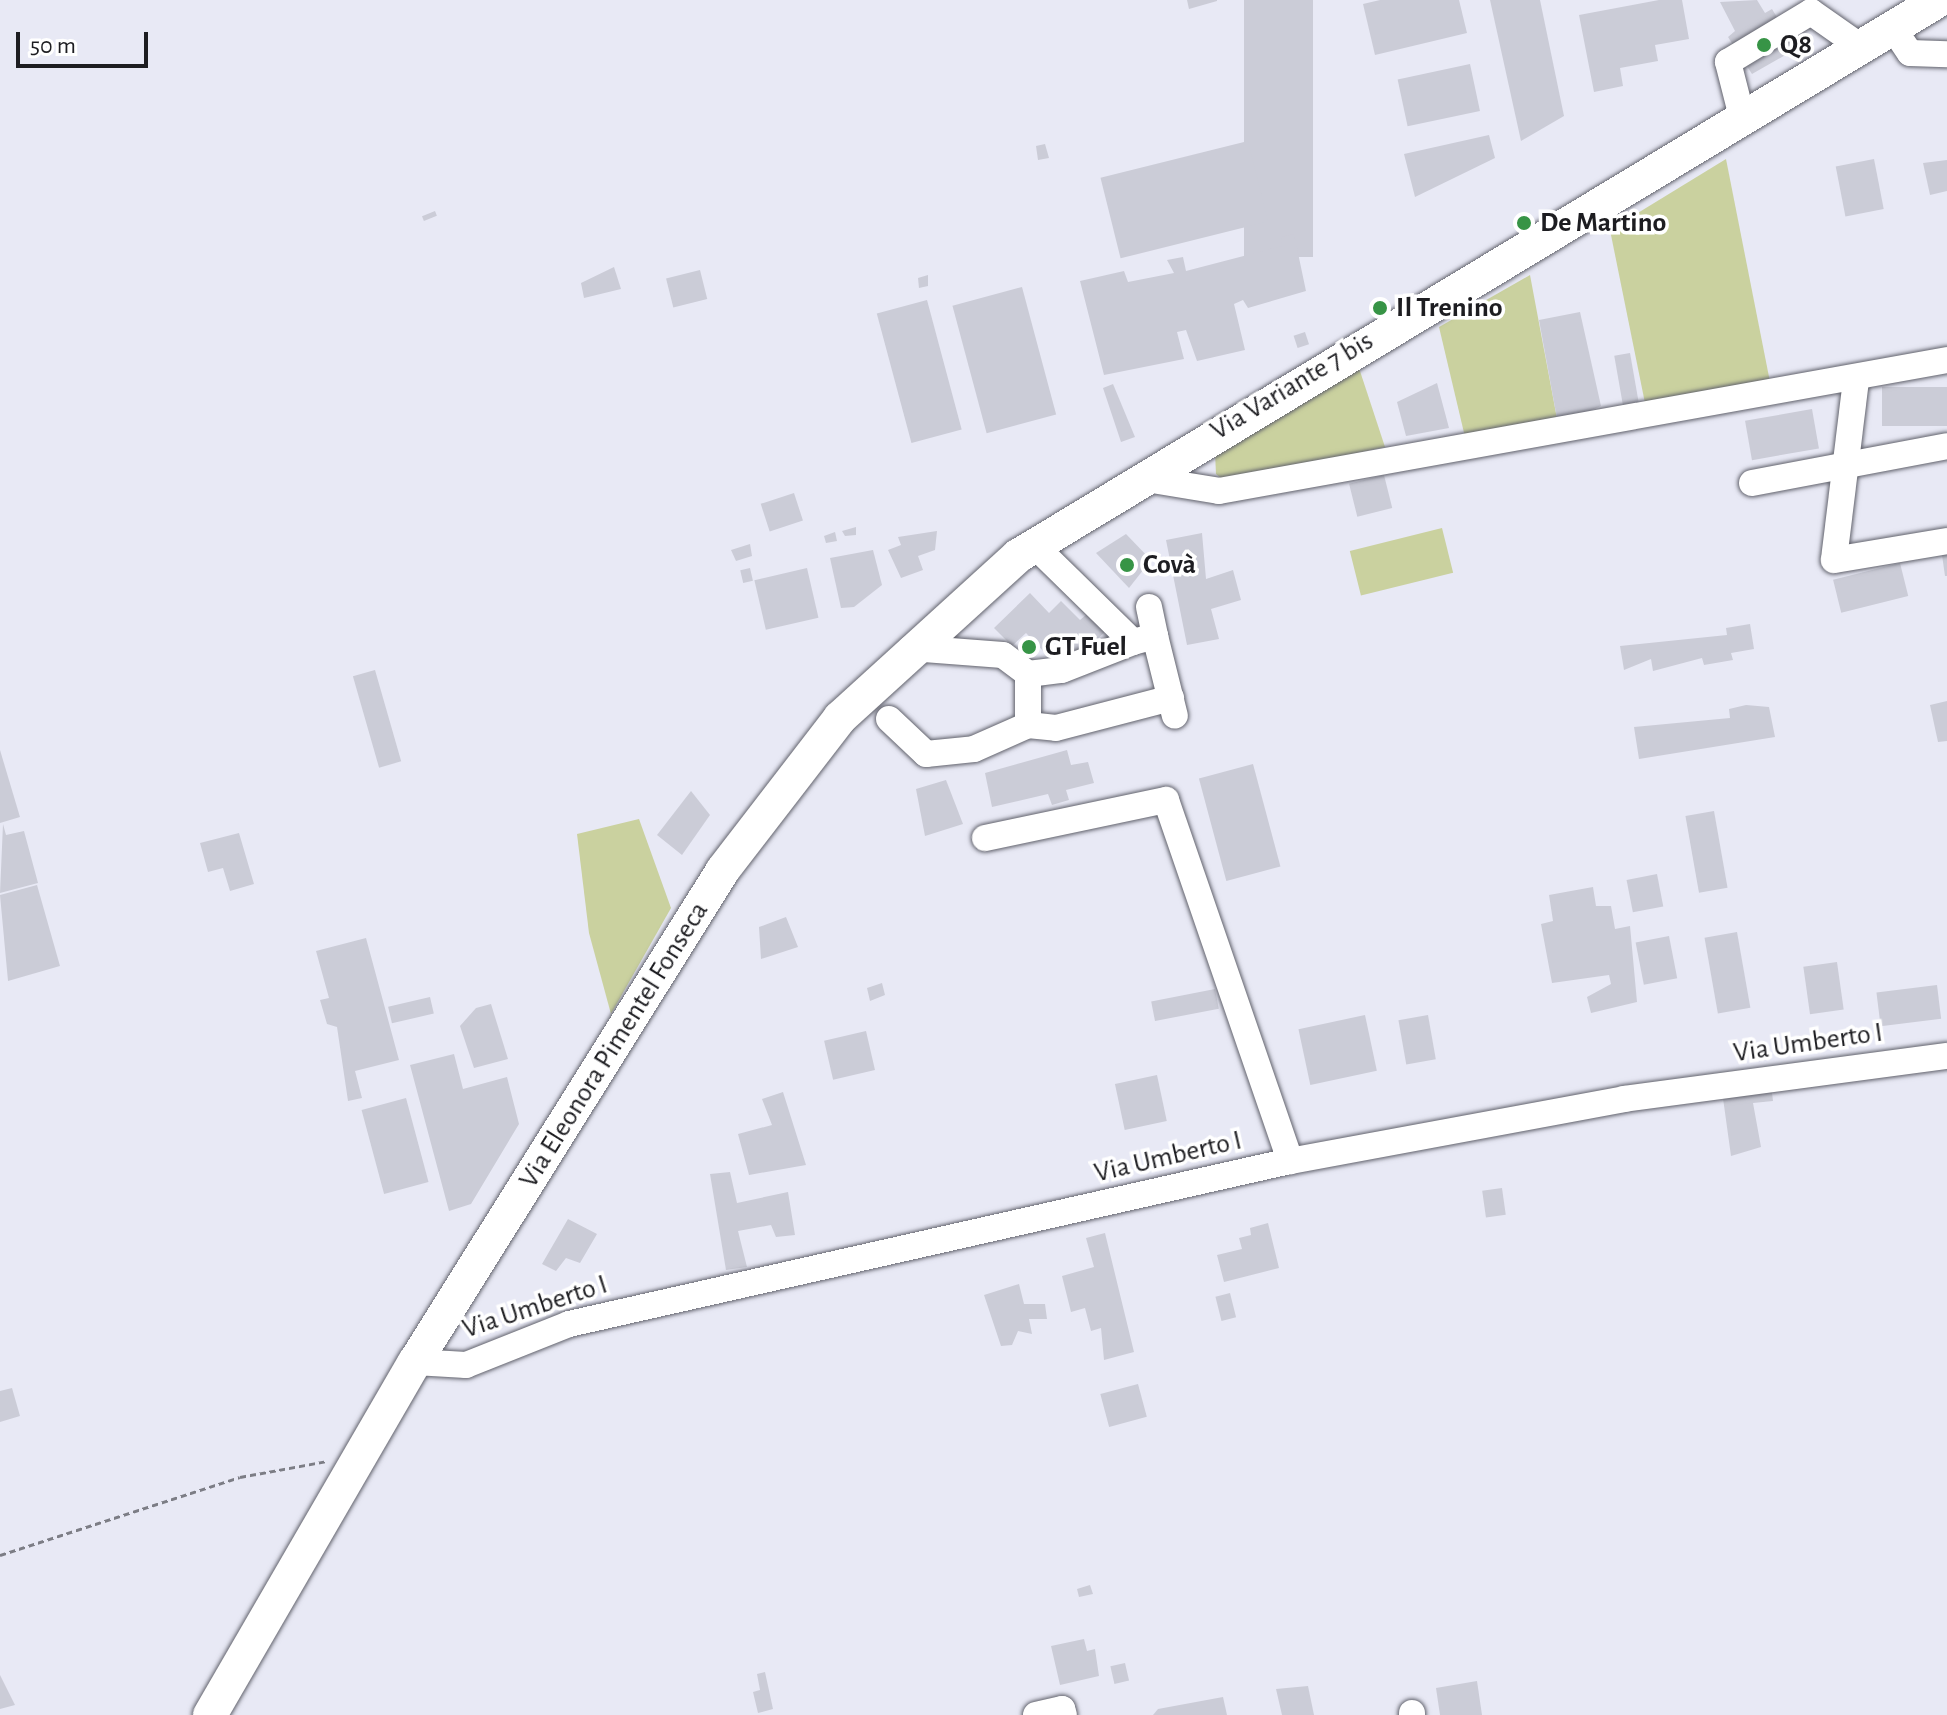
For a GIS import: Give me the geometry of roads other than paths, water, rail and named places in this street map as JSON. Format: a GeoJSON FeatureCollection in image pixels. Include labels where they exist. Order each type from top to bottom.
{"type":"FeatureCollection","features":[{"type":"Feature","properties":{"kind":"main road","name":"Via Variante 7 bis"},"geometry":{"type":"LineString","coordinates":[[1140,478],[1939,0]]}},
{"type":"Feature","properties":{"kind":"main road","name":"Via Eleonora Pimentel Fonseca"},"geometry":{"type":"LineString","coordinates":[[210,1715],[363,1461],[415,1362],[723,870],[840,718],[911,648],[1034,545],[1140,478]]}},
{"type":"Feature","properties":{"kind":"street"},"geometry":{"type":"LineString","coordinates":[[1742,117],[1728,62],[1811,12],[1861,47]]}},
{"type":"Feature","properties":{"kind":"street"},"geometry":{"type":"LineString","coordinates":[[1893,28],[1910,53],[1947,54]]}},
{"type":"Feature","properties":{"kind":"street"},"geometry":{"type":"LineString","coordinates":[[1140,478],[1219,491],[1856,380],[1947,360]]}},
{"type":"Feature","properties":{"kind":"street"},"geometry":{"type":"LineString","coordinates":[[1856,380],[1834,560],[1947,541]]}},
{"type":"Feature","properties":{"kind":"street"},"geometry":{"type":"LineString","coordinates":[[1752,483],[1947,446]]}},
{"type":"Feature","properties":{"kind":"street"},"geometry":{"type":"LineString","coordinates":[[889,719],[926,754],[974,749],[1028,725],[1056,728],[1173,707],[1144,639],[1034,545]]}},
{"type":"Feature","properties":{"kind":"street"},"geometry":{"type":"LineString","coordinates":[[1144,639],[1149,607]]}},
{"type":"Feature","properties":{"kind":"street"},"geometry":{"type":"LineString","coordinates":[[911,648],[1003,655],[1028,674],[1062,670],[1144,639]]}},
{"type":"Feature","properties":{"kind":"street"},"geometry":{"type":"LineString","coordinates":[[1028,674],[1028,725]]}},
{"type":"Feature","properties":{"kind":"street"},"geometry":{"type":"LineString","coordinates":[[985,838],[1166,800],[1290,1161]]}},
{"type":"Feature","properties":{"kind":"street","name":"Via Umberto I"},"geometry":{"type":"LineString","coordinates":[[415,1362],[466,1365],[569,1324],[1290,1161],[1624,1099],[1947,1056]]}},
{"type":"Feature","properties":{"kind":"street"},"geometry":{"type":"LineString","coordinates":[[1036,1715],[1062,1709],[1064,1715]]}},
{"type":"Feature","properties":{"kind":"place","name":"Q8"},"geometry":{"type":"Point","coordinates":[1764,45]}},
{"type":"Feature","properties":{"kind":"place","name":"De Martino"},"geometry":{"type":"Point","coordinates":[1524,223]}},
{"type":"Feature","properties":{"kind":"place","name":"Il Trenino"},"geometry":{"type":"Point","coordinates":[1380,308]}},
{"type":"Feature","properties":{"kind":"place","name":"Covà"},"geometry":{"type":"Point","coordinates":[1127,565]}},
{"type":"Feature","properties":{"kind":"place","name":"GT Fuel"},"geometry":{"type":"Point","coordinates":[1029,647]}}]}
